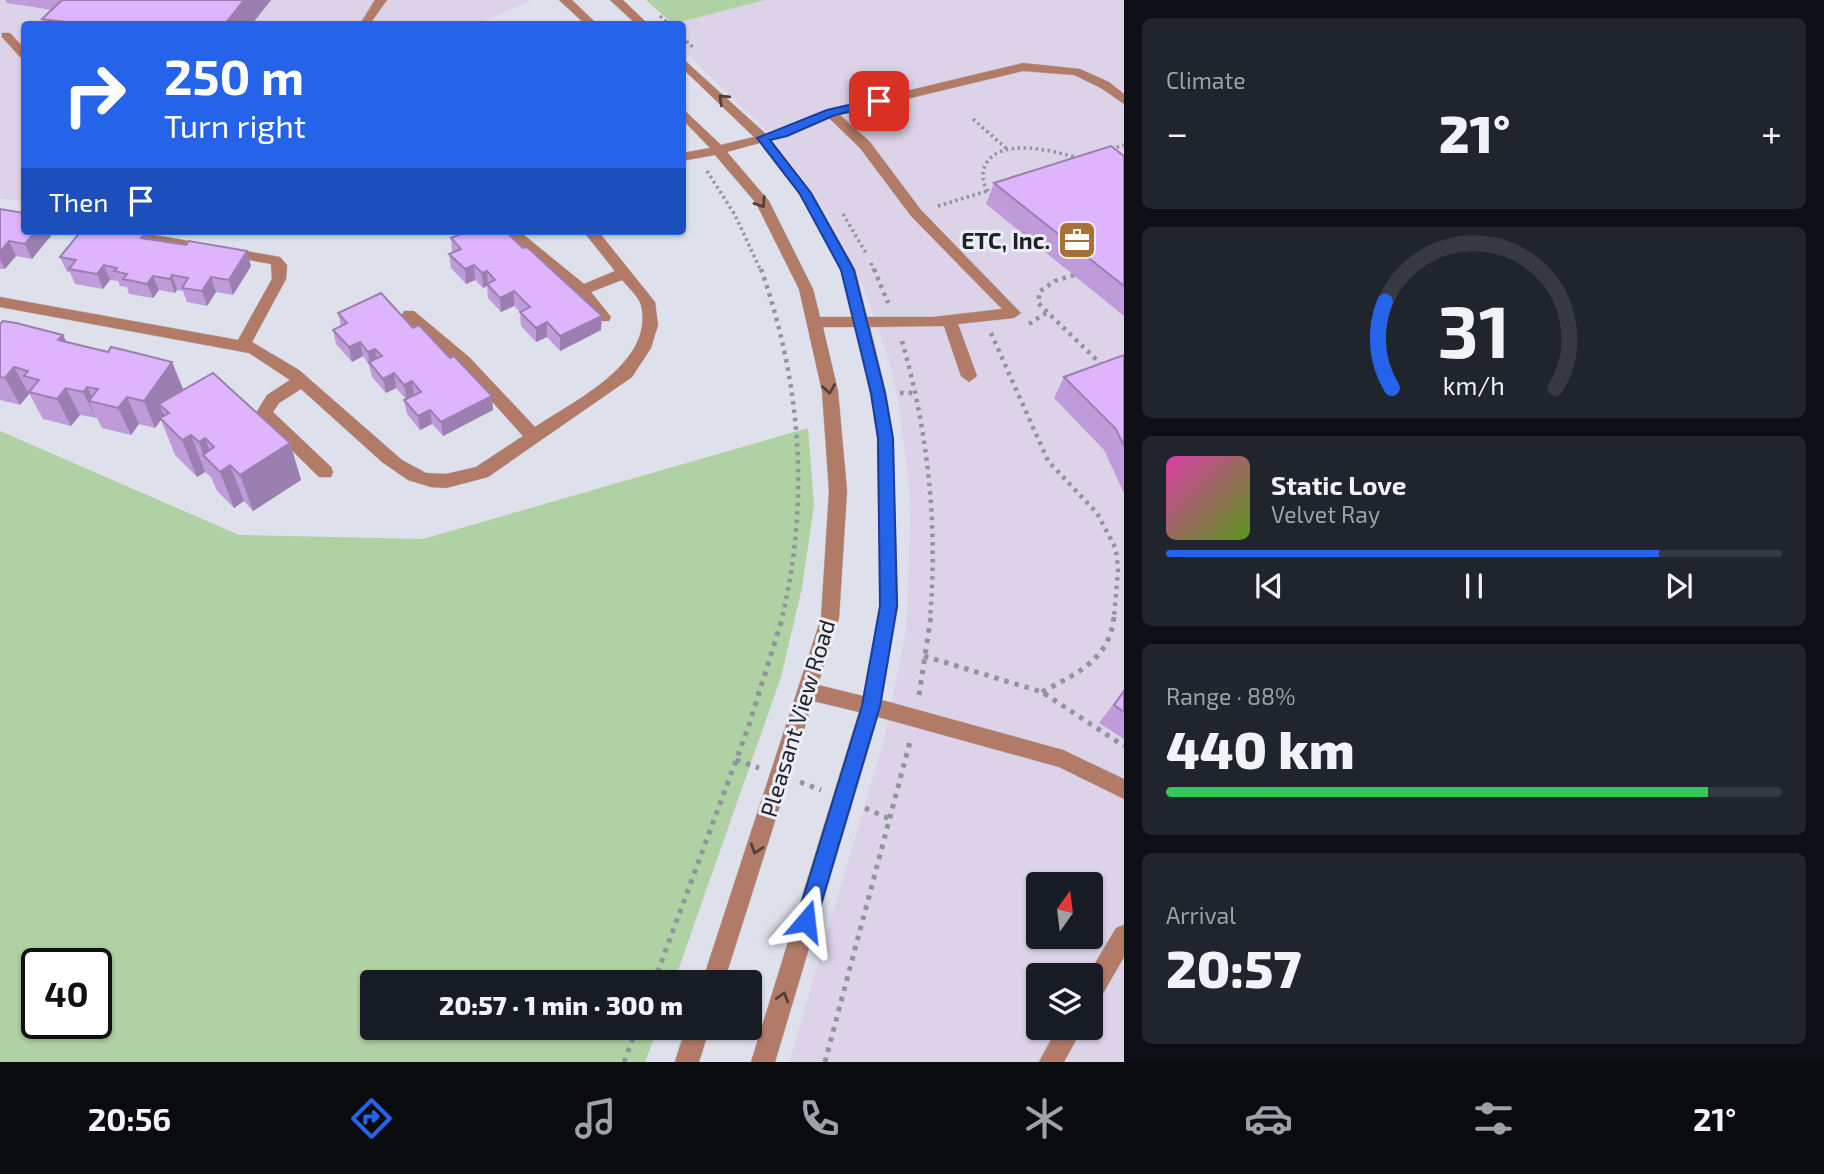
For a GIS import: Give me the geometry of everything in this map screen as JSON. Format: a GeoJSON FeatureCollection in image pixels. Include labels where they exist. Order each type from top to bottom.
{"type":"FeatureCollection","features":[{"type":"Feature","properties":{"kind":"street"},"geometry":{"type":"LineString","coordinates":[[367,21],[382,0]]}},
{"type":"Feature","properties":{"kind":"street"},"geometry":{"type":"LineString","coordinates":[[565,0],[588,21]]}},
{"type":"Feature","properties":{"kind":"street"},"geometry":{"type":"LineString","coordinates":[[616,0],[639,21]]}},
{"type":"Feature","properties":{"kind":"street"},"geometry":{"type":"LineString","coordinates":[[6,36],[21,51]]}},
{"type":"Feature","properties":{"kind":"street"},"geometry":{"type":"LineString","coordinates":[[686,65],[763,138],[805,193],[848,270],[878,393],[885,438],[889,606],[871,706],[763,1062]]}},
{"type":"Feature","properties":{"kind":"street"},"geometry":{"type":"LineString","coordinates":[[689,157],[783,133],[831,113],[1023,67],[1076,72],[1105,85],[1124,100]]}},
{"type":"Feature","properties":{"kind":"street"},"geometry":{"type":"LineString","coordinates":[[1105,85],[1124,80]]}},
{"type":"Feature","properties":{"kind":"street"},"geometry":{"type":"LineString","coordinates":[[816,322],[897,324],[1014,313],[916,213],[865,145],[831,113]]}},
{"type":"Feature","properties":{"kind":"street","name":"Pleasant View Road"},"geometry":{"type":"LineString","coordinates":[[686,115],[762,201],[806,289],[816,322],[830,391],[838,491],[830,618],[717,970]]}},
{"type":"Feature","properties":{"kind":"street"},"geometry":{"type":"LineString","coordinates":[[129,235],[275,260],[280,265],[279,279],[242,346]]}},
{"type":"Feature","properties":{"kind":"street"},"geometry":{"type":"LineString","coordinates":[[515,235],[582,290],[604,317]]}},
{"type":"Feature","properties":{"kind":"street"},"geometry":{"type":"LineString","coordinates":[[0,302],[242,346],[271,358],[403,469],[424,480],[456,481],[482,472],[626,373],[643,348],[650,325],[648,302],[593,235]]}},
{"type":"Feature","properties":{"kind":"street"},"geometry":{"type":"LineString","coordinates":[[582,290],[625,273]]}},
{"type":"Feature","properties":{"kind":"street"},"geometry":{"type":"LineString","coordinates":[[7,320],[19,305]]}},
{"type":"Feature","properties":{"kind":"street"},"geometry":{"type":"LineString","coordinates":[[409,315],[464,361],[534,437]]}},
{"type":"Feature","properties":{"kind":"street"},"geometry":{"type":"LineString","coordinates":[[949,320],[969,376]]}},
{"type":"Feature","properties":{"kind":"street"},"geometry":{"type":"LineString","coordinates":[[301,381],[273,399],[264,413],[325,472]]}},
{"type":"Feature","properties":{"kind":"street"},"geometry":{"type":"LineString","coordinates":[[807,691],[1063,759],[1124,789]]}},
{"type":"Feature","properties":{"kind":"street"},"geometry":{"type":"LineString","coordinates":[[1103,972],[1124,936]]}},
{"type":"Feature","properties":{"kind":"street"},"geometry":{"type":"LineString","coordinates":[[687,1062],[694,1040]]}},
{"type":"Feature","properties":{"kind":"street"},"geometry":{"type":"LineString","coordinates":[[1051,1062],[1064,1040]]}},
{"type":"Feature","properties":{"kind":"path"},"geometry":{"type":"LineString","coordinates":[[973,119],[1008,150]]}},
{"type":"Feature","properties":{"kind":"path"},"geometry":{"type":"LineString","coordinates":[[1102,152],[1124,145]]}},
{"type":"Feature","properties":{"kind":"path"},"geometry":{"type":"LineString","coordinates":[[999,200],[987,191],[983,180],[983,169],[987,160],[1008,150],[1029,147],[1049,149],[1080,159]]}},
{"type":"Feature","properties":{"kind":"path"},"geometry":{"type":"LineString","coordinates":[[658,970],[771,662],[791,576],[798,508],[798,426],[783,338],[762,270],[750,242],[723,195],[689,157]]}},
{"type":"Feature","properties":{"kind":"path"},"geometry":{"type":"LineString","coordinates":[[916,213],[987,191]]}},
{"type":"Feature","properties":{"kind":"path"},"geometry":{"type":"LineString","coordinates":[[1074,275],[1047,285],[1040,291],[1038,303],[1113,376]]}},
{"type":"Feature","properties":{"kind":"path"},"geometry":{"type":"LineString","coordinates":[[991,332],[1048,461],[1097,513],[1116,549],[1118,570],[1114,627],[1105,649],[1094,663],[1084,670],[1042,692]]}},
{"type":"Feature","properties":{"kind":"path"},"geometry":{"type":"LineString","coordinates":[[924,656],[1042,692],[1124,746]]}},
{"type":"Feature","properties":{"kind":"path"},"geometry":{"type":"LineString","coordinates":[[736,760],[844,799],[890,820]]}},
{"type":"Feature","properties":{"kind":"path"},"geometry":{"type":"LineString","coordinates":[[624,1062],[632,1040]]}},
{"type":"Feature","properties":{"kind":"shaded area"},"geometry":{"type":"Polygon","coordinates":[[[0,0],[531,0],[484,21],[21,21],[21,202],[0,198],[0,0]]]}},
{"type":"Feature","properties":{"kind":"shaded area"},"geometry":{"type":"Polygon","coordinates":[[[765,0],[1124,0],[1124,1062],[789,1062],[884,740],[906,630],[911,504],[899,404],[889,360],[863,285],[815,195],[762,126],[686,53],[684,21],[765,0]]]}},
{"type":"Feature","properties":{"kind":"green space"},"geometry":{"type":"Polygon","coordinates":[[[646,0],[765,0],[684,21],[670,21],[646,0]]]}},
{"type":"Feature","properties":{"kind":"green space"},"geometry":{"type":"Polygon","coordinates":[[[808,428],[814,505],[802,588],[781,677],[678,970],[360,970],[360,1040],[653,1040],[645,1062],[0,1062],[0,431],[239,535],[423,539],[808,428]]]}},
{"type":"Feature","properties":{"kind":"building"},"geometry":{"type":"Polygon","coordinates":[[[62,0],[244,0],[227,21],[42,19],[62,0]]]}},
{"type":"Feature","properties":{"kind":"building","name":"ETC, Inc."},"geometry":{"type":"Polygon","coordinates":[[[1111,146],[1124,156],[1124,286],[994,183],[1111,146]]]}},
{"type":"Feature","properties":{"kind":"building"},"geometry":{"type":"Polygon","coordinates":[[[0,209],[21,212],[21,235],[33,235],[25,244],[9,241],[0,252],[0,209]]]}},
{"type":"Feature","properties":{"kind":"building"},"geometry":{"type":"Polygon","coordinates":[[[78,235],[143,235],[141,238],[186,245],[189,241],[247,251],[229,280],[211,277],[202,291],[182,288],[188,278],[172,275],[170,279],[153,276],[147,284],[123,279],[127,274],[104,265],[97,274],[69,269],[76,260],[60,257],[78,235]]]}},
{"type":"Feature","properties":{"kind":"building"},"geometry":{"type":"Polygon","coordinates":[[[458,235],[509,235],[523,248],[527,247],[602,316],[560,336],[547,322],[536,328],[520,312],[530,307],[514,291],[500,298],[487,284],[495,280],[487,271],[482,273],[474,265],[465,269],[449,254],[461,249],[451,238],[458,235]]]}},
{"type":"Feature","properties":{"kind":"building"},"geometry":{"type":"Polygon","coordinates":[[[381,293],[413,328],[419,325],[450,358],[454,356],[492,396],[441,422],[430,410],[418,416],[404,400],[421,392],[412,381],[404,385],[394,373],[383,379],[369,362],[382,356],[375,349],[368,352],[360,342],[349,347],[333,330],[347,323],[338,313],[381,293]]]}},
{"type":"Feature","properties":{"kind":"building"},"geometry":{"type":"Polygon","coordinates":[[[3,321],[63,335],[58,340],[108,352],[111,347],[172,362],[144,401],[127,397],[118,408],[89,401],[98,389],[87,387],[83,392],[66,388],[57,399],[29,392],[39,380],[24,376],[28,371],[14,367],[5,378],[0,377],[0,324],[3,321]]]}},
{"type":"Feature","properties":{"kind":"building"},"geometry":{"type":"Polygon","coordinates":[[[1124,355],[1124,446],[1116,429],[1064,377],[1124,355]]]}},
{"type":"Feature","properties":{"kind":"building"},"geometry":{"type":"Polygon","coordinates":[[[213,373],[290,443],[240,475],[230,465],[220,472],[203,455],[214,447],[205,438],[199,442],[191,435],[182,440],[160,418],[169,413],[159,404],[213,373]]]}},
{"type":"Feature","properties":{"kind":"building"},"geometry":{"type":"Polygon","coordinates":[[[1124,691],[1124,712],[1114,705],[1124,691]]]}},
{"type":"Feature","properties":{"kind":"place","name":"ETC, Inc."},"geometry":{"type":"Point","coordinates":[1077,240]}},
{"type":"Feature","properties":{"kind":"route"},"geometry":{"type":"LineString","coordinates":[[806,921],[871,706],[889,606],[885,438],[878,393],[848,270],[805,193],[763,138],[783,133],[831,113],[879,101]]}}]}
